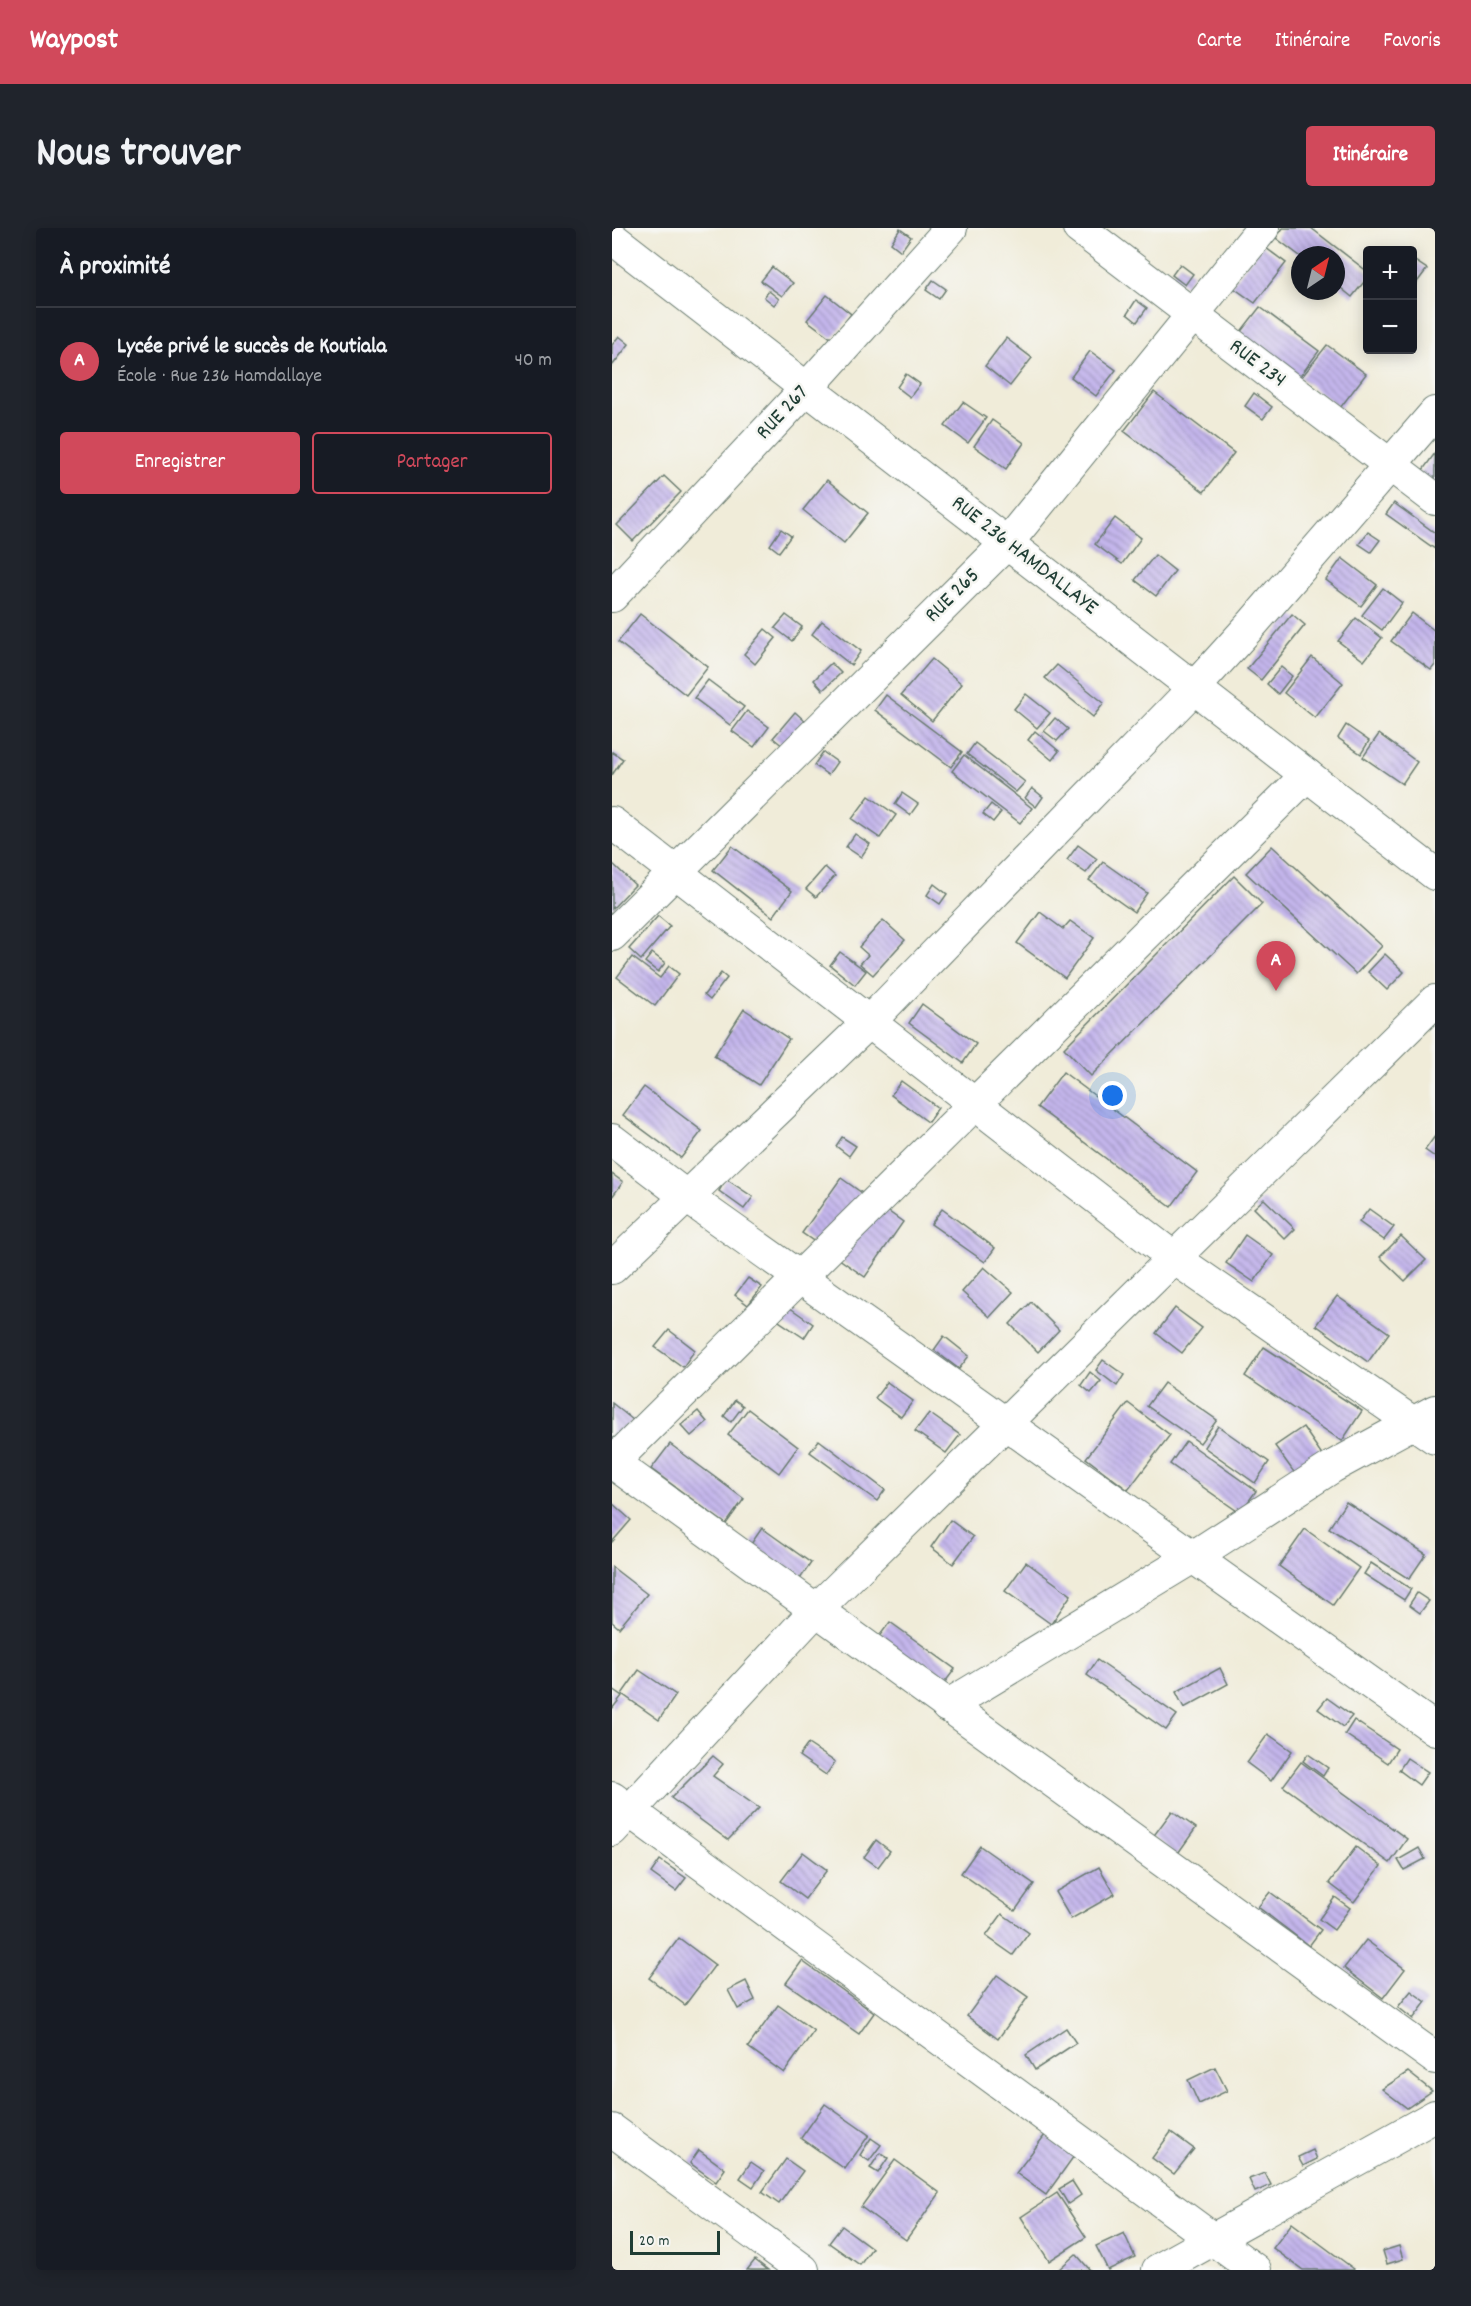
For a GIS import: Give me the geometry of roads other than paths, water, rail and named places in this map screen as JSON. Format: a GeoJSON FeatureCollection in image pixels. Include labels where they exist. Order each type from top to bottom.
{"type":"FeatureCollection","features":[{"type":"Feature","properties":{"kind":"street","name":"RUE 267"},"geometry":{"type":"LineString","coordinates":[[612,596],[807,388],[951,228]]}},
{"type":"Feature","properties":{"kind":"street","name":"RUE 234"},"geometry":{"type":"LineString","coordinates":[[1079,228],[1435,499]]}},
{"type":"Feature","properties":{"kind":"street","name":"RUE 265"},"geometry":{"type":"LineString","coordinates":[[612,935],[1006,543],[1194,316],[1263,228]]}},
{"type":"Feature","properties":{"kind":"street","name":"RUE 236 HAMDALLAYE"},"geometry":{"type":"LineString","coordinates":[[612,238],[1435,874]]}},
{"type":"Feature","properties":{"kind":"street"},"geometry":{"type":"LineString","coordinates":[[612,1268],[869,1022],[1194,688],[1435,413]]}},
{"type":"Feature","properties":{"kind":"street"},"geometry":{"type":"LineString","coordinates":[[1307,775],[612,1462],[1435,2058]]}},
{"type":"Feature","properties":{"kind":"street"},"geometry":{"type":"LineString","coordinates":[[612,823],[1174,1258],[1428,1424]]}},
{"type":"Feature","properties":{"kind":"street"},"geometry":{"type":"LineString","coordinates":[[1255,2270],[618,1813],[815,1611],[1435,1002]]}},
{"type":"Feature","properties":{"kind":"street"},"geometry":{"type":"LineString","coordinates":[[612,1140],[687,1197],[1435,1729]]}},
{"type":"Feature","properties":{"kind":"street"},"geometry":{"type":"LineString","coordinates":[[947,1706],[1193,1557],[1332,1467],[1428,1424]]}},
{"type":"Feature","properties":{"kind":"street"},"geometry":{"type":"LineString","coordinates":[[1158,2270],[1435,2116]]}},
{"type":"Feature","properties":{"kind":"street"},"geometry":{"type":"LineString","coordinates":[[612,2130],[803,2270]]}},
{"type":"Feature","properties":{"kind":"place","name":"Lycée privé le succès de Koutiala"},"geometry":{"type":"Point","coordinates":[1276,991]}}]}
